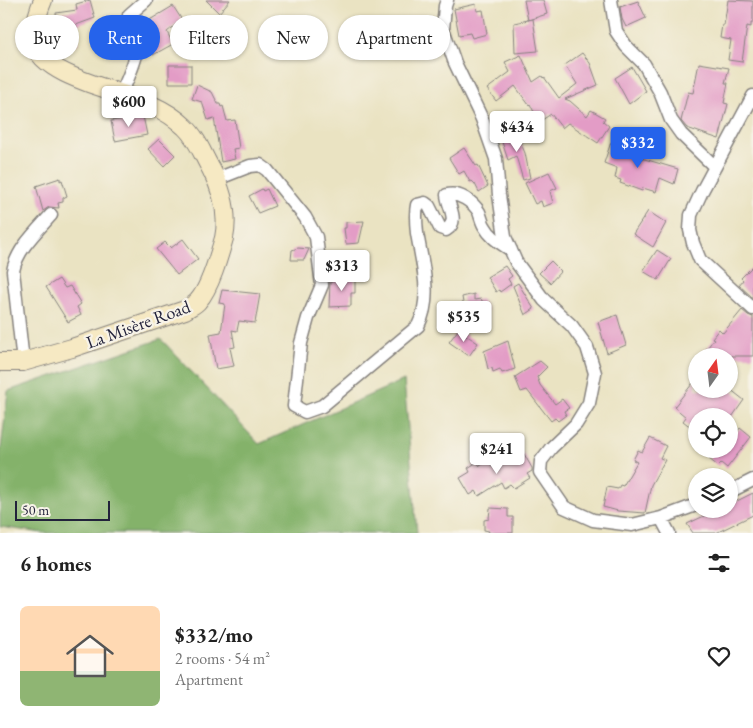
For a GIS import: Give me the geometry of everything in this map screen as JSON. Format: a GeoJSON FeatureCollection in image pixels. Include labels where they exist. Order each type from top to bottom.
{"type":"FeatureCollection","features":[{"type":"Feature","properties":{"kind":"main road","name":"La Misère Road"},"geometry":{"type":"LineString","coordinates":[[0,362],[23,362],[72,348],[186,310],[198,301],[206,288],[225,232],[222,192],[197,142],[186,128],[168,113],[150,104],[65,73],[43,58],[36,49],[35,38],[43,0]]}},
{"type":"Feature","properties":{"kind":"street"},"geometry":{"type":"LineString","coordinates":[[121,94],[133,66],[139,41],[138,32],[129,21],[129,15],[146,0]]}},
{"type":"Feature","properties":{"kind":"street"},"geometry":{"type":"LineString","coordinates":[[447,0],[443,29],[455,63],[482,119],[496,158],[505,237],[516,262],[544,300],[572,326],[587,347],[595,373],[589,403],[576,424],[551,448],[541,461],[540,472],[564,507],[593,520],[632,525],[660,518],[688,507]]}},
{"type":"Feature","properties":{"kind":"street"},"geometry":{"type":"LineString","coordinates":[[611,0],[616,31],[626,46],[644,64],[660,92],[671,120],[681,134],[715,168]]}},
{"type":"Feature","properties":{"kind":"street"},"geometry":{"type":"LineString","coordinates":[[753,96],[691,215],[690,230],[700,260],[753,310]]}},
{"type":"Feature","properties":{"kind":"street"},"geometry":{"type":"LineString","coordinates":[[217,179],[250,166],[260,165],[267,170],[305,217],[316,237],[322,285],[308,318],[301,343],[294,406],[305,412],[322,406],[418,326],[425,308],[427,290],[416,223],[417,205],[425,203],[429,206],[440,228],[446,230],[451,227],[454,221],[447,195],[452,193],[460,195],[479,212],[485,227],[495,240],[511,250]]}},
{"type":"Feature","properties":{"kind":"street"},"geometry":{"type":"LineString","coordinates":[[23,362],[12,271],[14,262],[22,250],[52,215]]}},
{"type":"Feature","properties":{"kind":"street"},"geometry":{"type":"LineString","coordinates":[[738,488],[753,480]]}},
{"type":"Feature","properties":{"kind":"street"},"geometry":{"type":"LineString","coordinates":[[660,518],[669,533]]}},
{"type":"Feature","properties":{"kind":"green space"},"geometry":{"type":"Polygon","coordinates":[[[161,339],[259,444],[404,380],[417,533],[43,533],[0,527],[0,456],[8,391],[161,339]]]}},
{"type":"Feature","properties":{"kind":"building"},"geometry":{"type":"Polygon","coordinates":[[[90,0],[94,15],[89,15],[89,20],[79,24],[79,15],[56,15],[56,13],[77,10],[76,4],[90,0]]]}},
{"type":"Feature","properties":{"kind":"building"},"geometry":{"type":"Polygon","coordinates":[[[206,0],[230,0],[219,13],[206,0]]]}},
{"type":"Feature","properties":{"kind":"building"},"geometry":{"type":"Polygon","coordinates":[[[524,0],[543,0],[547,14],[528,20],[524,0]]]}},
{"type":"Feature","properties":{"kind":"building"},"geometry":{"type":"Polygon","coordinates":[[[728,0],[753,1],[753,23],[751,23],[751,27],[747,26],[742,62],[728,60],[731,40],[720,38],[728,0]]]}},
{"type":"Feature","properties":{"kind":"building"},"geometry":{"type":"Polygon","coordinates":[[[638,1],[646,18],[626,27],[622,19],[620,7],[638,1]]]}},
{"type":"Feature","properties":{"kind":"building"},"geometry":{"type":"Polygon","coordinates":[[[476,4],[477,11],[483,10],[487,34],[472,38],[470,33],[459,35],[454,9],[476,4]]]}},
{"type":"Feature","properties":{"kind":"building"},"geometry":{"type":"Polygon","coordinates":[[[173,6],[179,15],[170,15],[170,30],[167,32],[170,38],[170,46],[160,51],[160,15],[158,15],[173,6]]]}},
{"type":"Feature","properties":{"kind":"building"},"geometry":{"type":"Polygon","coordinates":[[[533,19],[538,51],[515,53],[514,23],[533,19]]]}},
{"type":"Feature","properties":{"kind":"building"},"geometry":{"type":"Polygon","coordinates":[[[582,53],[590,63],[598,85],[565,99],[587,116],[591,110],[605,118],[603,121],[609,126],[598,143],[568,123],[562,128],[551,114],[539,122],[530,104],[515,86],[496,101],[487,89],[510,72],[505,62],[521,55],[533,82],[542,76],[544,77],[559,98],[577,84],[565,65],[582,53]]]}},
{"type":"Feature","properties":{"kind":"building"},"geometry":{"type":"Polygon","coordinates":[[[699,63],[729,68],[725,83],[728,83],[724,103],[728,104],[719,139],[687,128],[681,121],[688,92],[693,93],[699,63]]]}},
{"type":"Feature","properties":{"kind":"building"},"geometry":{"type":"Polygon","coordinates":[[[169,65],[191,65],[191,83],[169,83],[169,65]]]}},
{"type":"Feature","properties":{"kind":"building"},"geometry":{"type":"Polygon","coordinates":[[[632,67],[646,91],[629,104],[615,78],[632,67]]]}},
{"type":"Feature","properties":{"kind":"building"},"geometry":{"type":"Polygon","coordinates":[[[197,85],[212,92],[218,104],[221,107],[223,106],[227,121],[235,120],[239,148],[233,149],[235,159],[221,162],[214,118],[208,120],[202,102],[192,99],[197,85]]]}},
{"type":"Feature","properties":{"kind":"building"},"geometry":{"type":"Polygon","coordinates":[[[143,116],[147,135],[115,141],[111,121],[143,116]]]}},
{"type":"Feature","properties":{"kind":"building"},"geometry":{"type":"Polygon","coordinates":[[[515,130],[525,153],[530,178],[523,180],[516,156],[508,160],[502,142],[510,136],[509,132],[515,130]]]}},
{"type":"Feature","properties":{"kind":"building"},"geometry":{"type":"Polygon","coordinates":[[[159,139],[175,155],[164,166],[148,149],[159,139]]]}},
{"type":"Feature","properties":{"kind":"building"},"geometry":{"type":"Polygon","coordinates":[[[611,142],[626,145],[624,153],[678,169],[674,184],[660,178],[656,192],[643,188],[642,191],[620,183],[621,180],[615,178],[617,168],[604,163],[611,142]]]}},
{"type":"Feature","properties":{"kind":"building"},"geometry":{"type":"Polygon","coordinates":[[[464,148],[476,166],[478,165],[488,186],[479,192],[475,184],[472,181],[470,182],[464,171],[459,174],[449,158],[464,148]]]}},
{"type":"Feature","properties":{"kind":"building"},"geometry":{"type":"Polygon","coordinates":[[[549,172],[557,188],[550,191],[553,203],[543,207],[541,201],[535,204],[525,183],[549,172]]]}},
{"type":"Feature","properties":{"kind":"building"},"geometry":{"type":"Polygon","coordinates":[[[60,178],[67,196],[63,198],[63,202],[58,203],[59,208],[49,207],[43,211],[36,186],[60,178]]]}},
{"type":"Feature","properties":{"kind":"building"},"geometry":{"type":"Polygon","coordinates":[[[262,189],[263,191],[267,189],[275,206],[258,213],[249,196],[262,189]]]}},
{"type":"Feature","properties":{"kind":"building"},"geometry":{"type":"Polygon","coordinates":[[[648,211],[666,223],[653,247],[633,234],[648,211]]]}},
{"type":"Feature","properties":{"kind":"building"},"geometry":{"type":"Polygon","coordinates":[[[364,221],[359,243],[346,244],[344,228],[346,228],[346,222],[364,221]]]}},
{"type":"Feature","properties":{"kind":"building"},"geometry":{"type":"Polygon","coordinates":[[[183,239],[198,259],[177,275],[156,249],[165,242],[171,248],[183,239]]]}},
{"type":"Feature","properties":{"kind":"building"},"geometry":{"type":"Polygon","coordinates":[[[298,248],[309,249],[304,260],[291,260],[292,250],[298,248]]]}},
{"type":"Feature","properties":{"kind":"building"},"geometry":{"type":"Polygon","coordinates":[[[657,250],[671,259],[658,280],[643,271],[657,250]]]}},
{"type":"Feature","properties":{"kind":"building"},"geometry":{"type":"Polygon","coordinates":[[[551,261],[561,271],[550,283],[539,273],[551,261]]]}},
{"type":"Feature","properties":{"kind":"building"},"geometry":{"type":"Polygon","coordinates":[[[505,266],[512,276],[508,279],[511,284],[500,292],[499,290],[496,292],[487,277],[505,266]]]}},
{"type":"Feature","properties":{"kind":"building"},"geometry":{"type":"Polygon","coordinates":[[[753,266],[753,298],[739,285],[743,280],[741,278],[753,266]]]}},
{"type":"Feature","properties":{"kind":"building"},"geometry":{"type":"Polygon","coordinates":[[[355,278],[355,293],[351,293],[351,306],[329,307],[330,282],[332,282],[332,279],[355,278]]]}},
{"type":"Feature","properties":{"kind":"building"},"geometry":{"type":"Polygon","coordinates":[[[59,279],[65,288],[70,286],[81,304],[77,307],[81,315],[68,322],[46,287],[59,279]]]}},
{"type":"Feature","properties":{"kind":"building"},"geometry":{"type":"Polygon","coordinates":[[[518,283],[534,309],[525,315],[513,286],[518,283]]]}},
{"type":"Feature","properties":{"kind":"building"},"geometry":{"type":"Polygon","coordinates":[[[222,290],[260,294],[255,323],[239,321],[237,331],[232,330],[235,347],[230,348],[234,366],[216,369],[210,334],[221,332],[225,304],[219,303],[222,290]]]}},
{"type":"Feature","properties":{"kind":"building"},"geometry":{"type":"Polygon","coordinates":[[[474,294],[474,300],[481,299],[488,311],[480,311],[482,322],[467,326],[462,297],[474,294]]]}},
{"type":"Feature","properties":{"kind":"building"},"geometry":{"type":"Polygon","coordinates":[[[742,310],[753,317],[753,356],[738,356],[738,348],[707,348],[719,329],[723,333],[742,310]]]}},
{"type":"Feature","properties":{"kind":"building"},"geometry":{"type":"Polygon","coordinates":[[[617,315],[626,345],[607,353],[598,322],[617,315]]]}},
{"type":"Feature","properties":{"kind":"building"},"geometry":{"type":"Polygon","coordinates":[[[458,330],[478,343],[469,356],[449,342],[458,330]]]}},
{"type":"Feature","properties":{"kind":"building"},"geometry":{"type":"Polygon","coordinates":[[[508,341],[515,369],[502,373],[500,369],[493,372],[492,368],[488,369],[484,351],[508,341]]]}},
{"type":"Feature","properties":{"kind":"building"},"geometry":{"type":"Polygon","coordinates":[[[540,361],[547,367],[537,377],[540,385],[555,404],[562,399],[569,408],[564,411],[566,415],[558,421],[555,418],[551,421],[527,390],[521,392],[515,377],[540,361]]]}},
{"type":"Feature","properties":{"kind":"building"},"geometry":{"type":"Polygon","coordinates":[[[688,389],[688,398],[738,398],[738,395],[744,400],[738,409],[688,408],[688,425],[683,421],[686,417],[674,407],[688,389]]]}},
{"type":"Feature","properties":{"kind":"building"},"geometry":{"type":"Polygon","coordinates":[[[740,428],[751,437],[738,454],[738,431],[740,428]]]}},
{"type":"Feature","properties":{"kind":"building"},"geometry":{"type":"Polygon","coordinates":[[[650,438],[666,446],[660,458],[665,460],[651,485],[645,513],[618,511],[603,507],[607,487],[618,489],[620,485],[623,486],[637,462],[633,460],[638,450],[642,452],[650,438]]]}},
{"type":"Feature","properties":{"kind":"building"},"geometry":{"type":"Polygon","coordinates":[[[524,454],[532,468],[532,471],[527,474],[530,478],[514,488],[510,484],[504,488],[501,482],[479,496],[476,491],[470,495],[460,478],[470,472],[468,468],[477,462],[480,466],[489,460],[493,467],[512,456],[514,459],[524,454]]]}},
{"type":"Feature","properties":{"kind":"building"},"geometry":{"type":"Polygon","coordinates":[[[735,458],[727,468],[721,463],[718,466],[709,459],[735,458]]]}},
{"type":"Feature","properties":{"kind":"building"},"geometry":{"type":"Polygon","coordinates":[[[753,493],[753,515],[716,533],[693,533],[687,524],[700,518],[738,518],[738,500],[753,493]]]}},
{"type":"Feature","properties":{"kind":"building"},"geometry":{"type":"Polygon","coordinates":[[[490,508],[508,509],[508,517],[513,517],[513,533],[488,533],[489,531],[484,530],[484,520],[489,519],[490,508]]]}}]}
